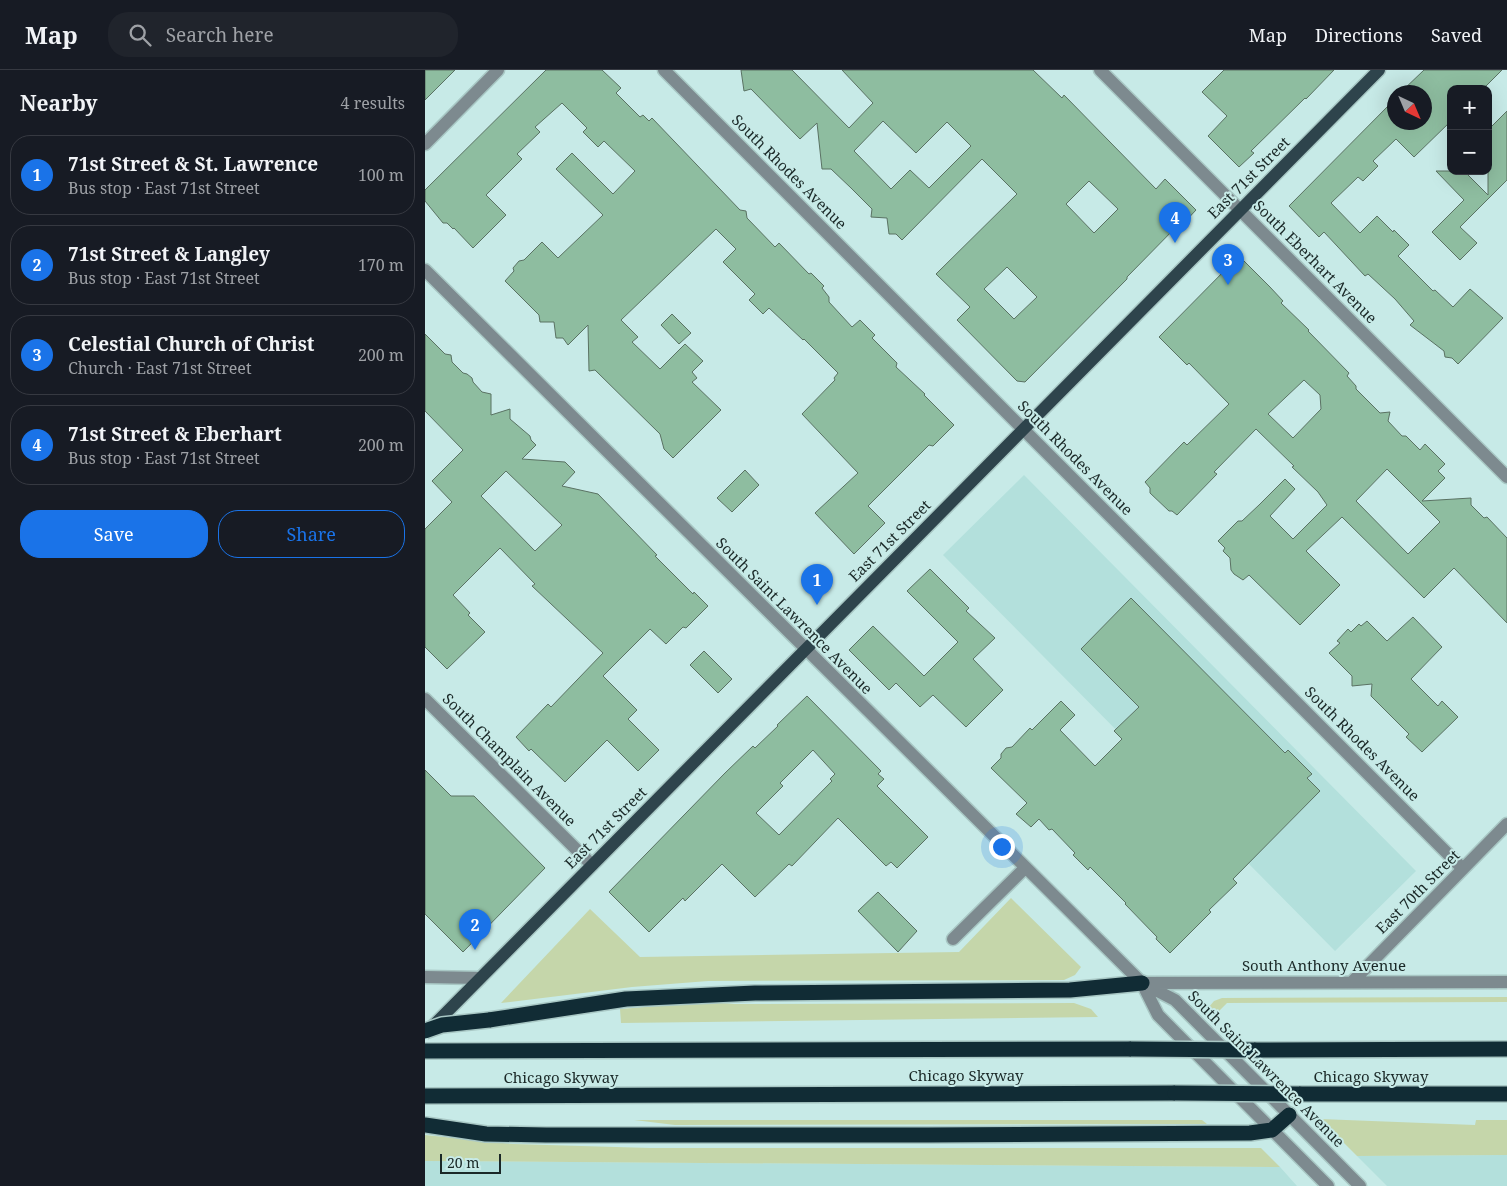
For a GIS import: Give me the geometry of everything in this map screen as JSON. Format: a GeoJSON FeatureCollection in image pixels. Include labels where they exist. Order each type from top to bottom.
{"type":"FeatureCollection","features":[{"type":"Feature","properties":{"kind":"highway"},"geometry":{"type":"LineString","coordinates":[[425,1033],[442,1025],[489,1020],[626,999],[755,993],[1069,990],[1142,983]]}},
{"type":"Feature","properties":{"kind":"highway","name":"Chicago Skyway"},"geometry":{"type":"LineString","coordinates":[[425,1051],[1507,1049]]}},
{"type":"Feature","properties":{"kind":"highway","name":"Chicago Skyway"},"geometry":{"type":"LineString","coordinates":[[425,1096],[1175,1093],[1507,1094]]}},
{"type":"Feature","properties":{"kind":"highway"},"geometry":{"type":"LineString","coordinates":[[425,1126],[486,1134],[546,1135],[1181,1134],[1250,1133],[1272,1130],[1289,1115]]}},
{"type":"Feature","properties":{"kind":"main road","name":"East 71st Street"},"geometry":{"type":"LineString","coordinates":[[425,1033],[1379,70]]}},
{"type":"Feature","properties":{"kind":"street"},"geometry":{"type":"LineString","coordinates":[[425,144],[498,70]]}},
{"type":"Feature","properties":{"kind":"street","name":"South Rhodes Avenue"},"geometry":{"type":"LineString","coordinates":[[664,70],[1463,869]]}},
{"type":"Feature","properties":{"kind":"street","name":"South Eberhart Avenue"},"geometry":{"type":"LineString","coordinates":[[1100,70],[1507,477]]}},
{"type":"Feature","properties":{"kind":"street","name":"South Saint Lawrence Avenue"},"geometry":{"type":"LineString","coordinates":[[425,270],[805,650],[1142,983],[1175,1000],[1360,1186]]}},
{"type":"Feature","properties":{"kind":"street","name":"South Champlain Avenue"},"geometry":{"type":"LineString","coordinates":[[425,699],[592,865]]}},
{"type":"Feature","properties":{"kind":"street","name":"East 70th Street"},"geometry":{"type":"LineString","coordinates":[[1352,982],[1507,824]]}},
{"type":"Feature","properties":{"kind":"street"},"geometry":{"type":"LineString","coordinates":[[953,939],[1025,868]]}},
{"type":"Feature","properties":{"kind":"street"},"geometry":{"type":"LineString","coordinates":[[425,977],[480,978]]}},
{"type":"Feature","properties":{"kind":"street","name":"South Anthony Avenue"},"geometry":{"type":"LineString","coordinates":[[1142,983],[1507,982]]}},
{"type":"Feature","properties":{"kind":"street","name":"South Saint Lawrence Avenue"},"geometry":{"type":"LineString","coordinates":[[1142,983],[1158,1015],[1328,1186]]}},
{"type":"Feature","properties":{"kind":"shaded area"},"geometry":{"type":"Polygon","coordinates":[[[1024,475],[1416,871],[1335,951],[943,555],[1024,475]]]}},
{"type":"Feature","properties":{"kind":"shaded area"},"geometry":{"type":"Polygon","coordinates":[[[1507,1155],[1507,1186],[1387,1186],[1357,1156],[1507,1155]]]}},
{"type":"Feature","properties":{"kind":"shaded area"},"geometry":{"type":"Polygon","coordinates":[[[425,1161],[1280,1167],[1297,1186],[425,1186],[425,1161]]]}},
{"type":"Feature","properties":{"kind":"green space"},"geometry":{"type":"Polygon","coordinates":[[[1011,898],[1081,967],[1075,975],[1064,980],[708,981],[632,987],[501,1003],[590,909],[640,957],[959,952],[1011,898]]]}},
{"type":"Feature","properties":{"kind":"green space"},"geometry":{"type":"Polygon","coordinates":[[[1507,997],[1507,1002],[1227,1003],[1220,1010],[1220,1016],[1216,1017],[1209,1007],[1214,1001],[1222,998],[1507,997]]]}},
{"type":"Feature","properties":{"kind":"green space"},"geometry":{"type":"Polygon","coordinates":[[[707,1002],[735,1004],[1074,1003],[1091,1009],[1098,1017],[621,1023],[620,1009],[707,1002]]]}},
{"type":"Feature","properties":{"kind":"green space"},"geometry":{"type":"Polygon","coordinates":[[[1320,1119],[1475,1125],[1476,1120],[1507,1120],[1507,1155],[1357,1156],[1320,1119]]]}},
{"type":"Feature","properties":{"kind":"green space"},"geometry":{"type":"Polygon","coordinates":[[[634,1120],[1202,1120],[1207,1124],[675,1125],[634,1120]]]}},
{"type":"Feature","properties":{"kind":"green space"},"geometry":{"type":"Polygon","coordinates":[[[425,1135],[513,1144],[650,1148],[1261,1148],[1280,1167],[425,1161],[425,1135]]]}},
{"type":"Feature","properties":{"kind":"building"},"geometry":{"type":"Polygon","coordinates":[[[425,70],[455,70],[425,100],[425,70]]]}},
{"type":"Feature","properties":{"kind":"building"},"geometry":{"type":"Polygon","coordinates":[[[546,70],[602,70],[621,88],[616,93],[640,117],[643,115],[649,121],[652,118],[740,210],[746,211],[747,218],[775,247],[779,243],[809,274],[811,273],[824,286],[822,288],[829,297],[829,302],[852,327],[860,320],[875,335],[872,338],[897,363],[896,367],[954,425],[933,446],[929,445],[868,506],[885,523],[854,554],[815,513],[858,473],[802,414],[835,380],[834,378],[838,373],[769,308],[763,314],[749,300],[755,294],[723,262],[736,249],[716,229],[621,320],[638,337],[632,342],[660,369],[685,344],[703,361],[692,372],[697,378],[692,382],[721,410],[673,458],[664,449],[660,434],[595,370],[589,371],[588,325],[568,345],[563,338],[556,338],[554,322],[540,322],[539,315],[505,281],[514,271],[513,268],[519,261],[524,260],[542,242],[558,258],[603,215],[556,169],[572,153],[613,194],[635,171],[604,141],[598,147],[583,132],[587,128],[562,103],[535,127],[540,132],[517,154],[522,159],[486,195],[506,215],[473,248],[454,228],[447,223],[443,223],[425,201],[425,190],[546,70]]]}},
{"type":"Feature","properties":{"kind":"building"},"geometry":{"type":"Polygon","coordinates":[[[741,70],[792,70],[849,128],[873,103],[842,70],[1033,70],[1062,98],[1064,95],[1156,189],[1165,179],[1196,210],[1182,225],[1180,223],[1025,382],[1017,381],[957,320],[970,307],[936,274],[1017,194],[982,159],[902,240],[896,234],[889,234],[887,218],[871,217],[872,209],[851,188],[831,169],[822,169],[817,123],[800,139],[751,89],[744,91],[741,70]],[[883,121],[854,151],[891,189],[910,170],[929,188],[971,146],[947,122],[916,153],[883,121]],[[1089,181],[1066,204],[1094,233],[1118,209],[1089,181]],[[1007,267],[984,289],[1014,319],[1037,297],[1007,267]]]}},
{"type":"Feature","properties":{"kind":"building"},"geometry":{"type":"Polygon","coordinates":[[[1224,70],[1334,70],[1251,151],[1254,153],[1239,167],[1208,136],[1227,116],[1202,92],[1224,70]]]}},
{"type":"Feature","properties":{"kind":"building"},"geometry":{"type":"Polygon","coordinates":[[[1424,70],[1502,70],[1487,85],[1447,85],[1447,125],[1414,157],[1396,139],[1373,161],[1378,166],[1363,181],[1358,177],[1331,203],[1360,233],[1377,216],[1393,232],[1394,230],[1409,245],[1398,256],[1433,291],[1435,290],[1453,307],[1470,289],[1503,318],[1458,364],[1452,358],[1445,357],[1444,351],[1410,325],[1414,321],[1395,299],[1368,274],[1365,276],[1324,232],[1319,237],[1289,206],[1387,107],[1387,130],[1432,130],[1432,85],[1408,85],[1424,70]]]}},
{"type":"Feature","properties":{"kind":"building"},"geometry":{"type":"Polygon","coordinates":[[[1507,111],[1507,180],[1460,227],[1477,243],[1460,260],[1432,232],[1464,200],[1436,171],[1447,171],[1447,175],[1468,175],[1488,195],[1488,175],[1492,175],[1492,126],[1507,111]]]}},
{"type":"Feature","properties":{"kind":"building"},"geometry":{"type":"Polygon","coordinates":[[[1235,260],[1243,260],[1283,301],[1281,303],[1349,373],[1347,376],[1356,386],[1356,389],[1380,413],[1390,412],[1388,421],[1402,436],[1406,436],[1420,450],[1425,444],[1445,464],[1438,471],[1445,478],[1422,501],[1471,498],[1471,505],[1484,518],[1487,517],[1507,538],[1507,623],[1454,568],[1424,598],[1342,517],[1306,551],[1340,585],[1300,625],[1249,575],[1243,580],[1234,574],[1231,570],[1230,558],[1223,551],[1225,548],[1218,541],[1238,521],[1242,521],[1285,479],[1295,489],[1270,516],[1293,539],[1327,505],[1318,492],[1292,467],[1294,466],[1256,429],[1214,472],[1217,474],[1177,515],[1169,511],[1150,493],[1150,488],[1145,482],[1184,442],[1187,445],[1229,404],[1189,363],[1187,365],[1159,337],[1235,260]],[[1304,380],[1268,414],[1293,438],[1321,409],[1320,395],[1304,380]],[[1387,469],[1356,501],[1408,554],[1440,522],[1387,469]]]}},
{"type":"Feature","properties":{"kind":"building"},"geometry":{"type":"Polygon","coordinates":[[[672,314],[691,333],[679,344],[661,325],[672,314]]]}},
{"type":"Feature","properties":{"kind":"building"},"geometry":{"type":"Polygon","coordinates":[[[425,334],[445,354],[451,355],[452,362],[463,373],[472,378],[473,382],[482,392],[491,394],[491,415],[510,409],[510,419],[530,436],[536,445],[522,459],[565,462],[575,472],[562,486],[598,494],[657,555],[655,556],[693,594],[694,592],[708,606],[686,628],[683,627],[666,644],[650,629],[603,676],[637,710],[628,719],[659,750],[638,771],[607,740],[565,782],[531,749],[529,751],[516,737],[548,704],[551,707],[603,653],[532,586],[535,584],[500,548],[453,595],[470,613],[468,615],[485,632],[447,669],[425,647],[425,529],[452,502],[432,481],[463,450],[425,411],[425,334]],[[506,471],[481,496],[535,551],[562,525],[506,471]]]}},
{"type":"Feature","properties":{"kind":"building"},"geometry":{"type":"Polygon","coordinates":[[[745,470],[759,485],[732,512],[717,498],[745,470]]]}},
{"type":"Feature","properties":{"kind":"building"},"geometry":{"type":"Polygon","coordinates":[[[930,569],[969,608],[966,611],[995,638],[973,659],[1003,690],[966,727],[933,695],[920,707],[896,683],[889,690],[849,650],[873,626],[924,676],[958,642],[907,591],[930,569]]]}},
{"type":"Feature","properties":{"kind":"building"},"geometry":{"type":"Polygon","coordinates":[[[1131,598],[1285,753],[1288,750],[1312,774],[1307,778],[1320,791],[1233,879],[1237,883],[1209,910],[1211,912],[1170,953],[1126,903],[1090,867],[1088,870],[1073,855],[1075,853],[1052,829],[1049,830],[1039,819],[1031,827],[1016,814],[1027,803],[991,768],[1001,758],[1001,754],[1006,748],[1012,747],[1030,728],[1032,730],[1061,701],[1075,715],[1060,730],[1095,766],[1122,739],[1114,731],[1139,707],[1081,649],[1131,598]]]}},
{"type":"Feature","properties":{"kind":"building"},"geometry":{"type":"Polygon","coordinates":[[[1413,617],[1442,647],[1411,679],[1438,706],[1442,701],[1458,717],[1422,752],[1406,737],[1409,734],[1371,696],[1372,684],[1352,686],[1352,676],[1329,653],[1340,643],[1337,641],[1348,629],[1351,632],[1359,624],[1361,626],[1367,621],[1387,641],[1413,617]]]}},
{"type":"Feature","properties":{"kind":"building"},"geometry":{"type":"Polygon","coordinates":[[[704,651],[732,679],[718,693],[690,665],[704,651]]]}},
{"type":"Feature","properties":{"kind":"building"},"geometry":{"type":"Polygon","coordinates":[[[807,696],[881,771],[878,774],[884,779],[877,786],[928,837],[897,868],[891,862],[886,866],[838,818],[792,866],[789,864],[755,897],[722,864],[685,901],[683,898],[649,932],[609,892],[725,773],[753,746],[755,748],[807,696]],[[813,750],[780,783],[783,786],[756,813],[779,835],[832,781],[830,779],[835,774],[813,750]]]}},
{"type":"Feature","properties":{"kind":"building"},"geometry":{"type":"Polygon","coordinates":[[[425,770],[451,796],[474,796],[545,868],[463,952],[425,914],[425,770]]]}},
{"type":"Feature","properties":{"kind":"building"},"geometry":{"type":"Polygon","coordinates":[[[878,892],[917,931],[898,952],[858,911],[878,892]]]}},
{"type":"Feature","properties":{"kind":"place","name":"71st Street & Eberhart"},"geometry":{"type":"Point","coordinates":[1175,243]}},
{"type":"Feature","properties":{"kind":"place","name":"Celestial Church of Christ"},"geometry":{"type":"Point","coordinates":[1228,285]}},
{"type":"Feature","properties":{"kind":"place","name":"71st Street & St. Lawrence"},"geometry":{"type":"Point","coordinates":[817,605]}},
{"type":"Feature","properties":{"kind":"place","name":"71st Street & Langley"},"geometry":{"type":"Point","coordinates":[475,950]}}]}
